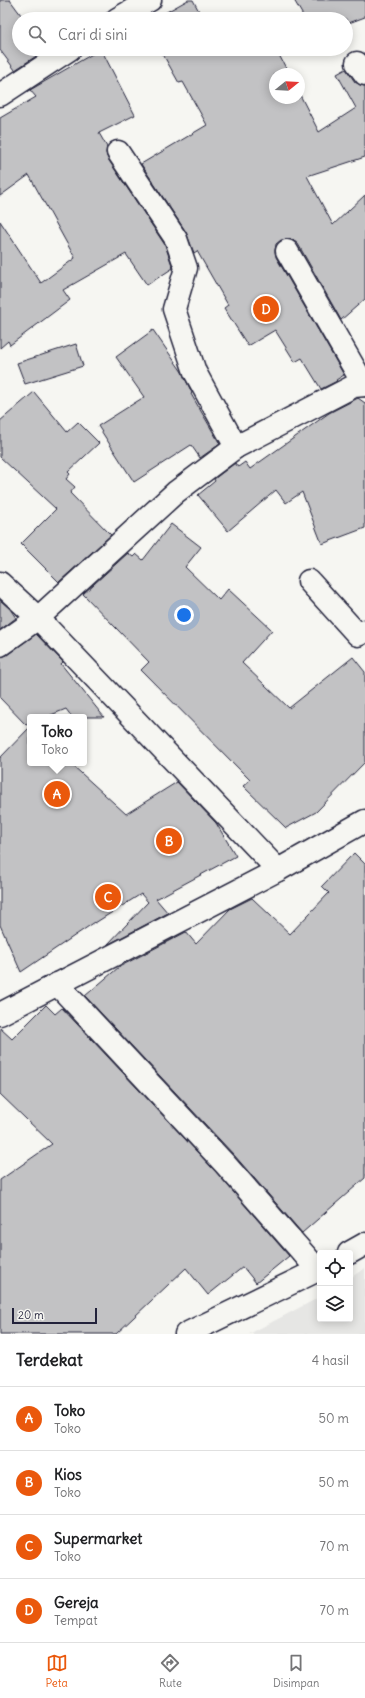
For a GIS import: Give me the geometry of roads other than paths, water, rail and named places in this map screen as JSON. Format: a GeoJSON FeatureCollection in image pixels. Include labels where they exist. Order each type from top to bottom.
{"type":"FeatureCollection","features":[{"type":"Feature","properties":{"kind":"street"},"geometry":{"type":"LineString","coordinates":[[129,12],[150,0]]}},
{"type":"Feature","properties":{"kind":"street"},"geometry":{"type":"LineString","coordinates":[[0,95],[59,56]]}},
{"type":"Feature","properties":{"kind":"street"},"geometry":{"type":"LineString","coordinates":[[118,152],[176,239],[186,268],[174,309],[195,372],[236,447]]}},
{"type":"Feature","properties":{"kind":"street"},"geometry":{"type":"LineString","coordinates":[[0,645],[38,618],[176,492],[236,447],[354,386],[365,385],[287,251]]}},
{"type":"Feature","properties":{"kind":"street"},"geometry":{"type":"LineString","coordinates":[[309,581],[358,635],[365,631]]}},
{"type":"Feature","properties":{"kind":"street"},"geometry":{"type":"LineString","coordinates":[[0,583],[38,618],[278,870]]}},
{"type":"Feature","properties":{"kind":"street"},"geometry":{"type":"LineString","coordinates":[[0,1014],[278,870],[365,821]]}},
{"type":"Feature","properties":{"kind":"street"},"geometry":{"type":"LineString","coordinates":[[57,984],[225,1164],[317,1267]]}},
{"type":"Feature","properties":{"kind":"street"},"geometry":{"type":"LineString","coordinates":[[353,1251],[365,1244]]}},
{"type":"Feature","properties":{"kind":"street"},"geometry":{"type":"LineString","coordinates":[[186,1334],[317,1270]]}},
{"type":"Feature","properties":{"kind":"place","name":"Gereja"},"geometry":{"type":"Point","coordinates":[266,309]}},
{"type":"Feature","properties":{"kind":"place","name":"Toko"},"geometry":{"type":"Point","coordinates":[57,794]}},
{"type":"Feature","properties":{"kind":"place","name":"Kios"},"geometry":{"type":"Point","coordinates":[169,841]}},
{"type":"Feature","properties":{"kind":"place","name":"Supermarket"},"geometry":{"type":"Point","coordinates":[108,897]}}]}
